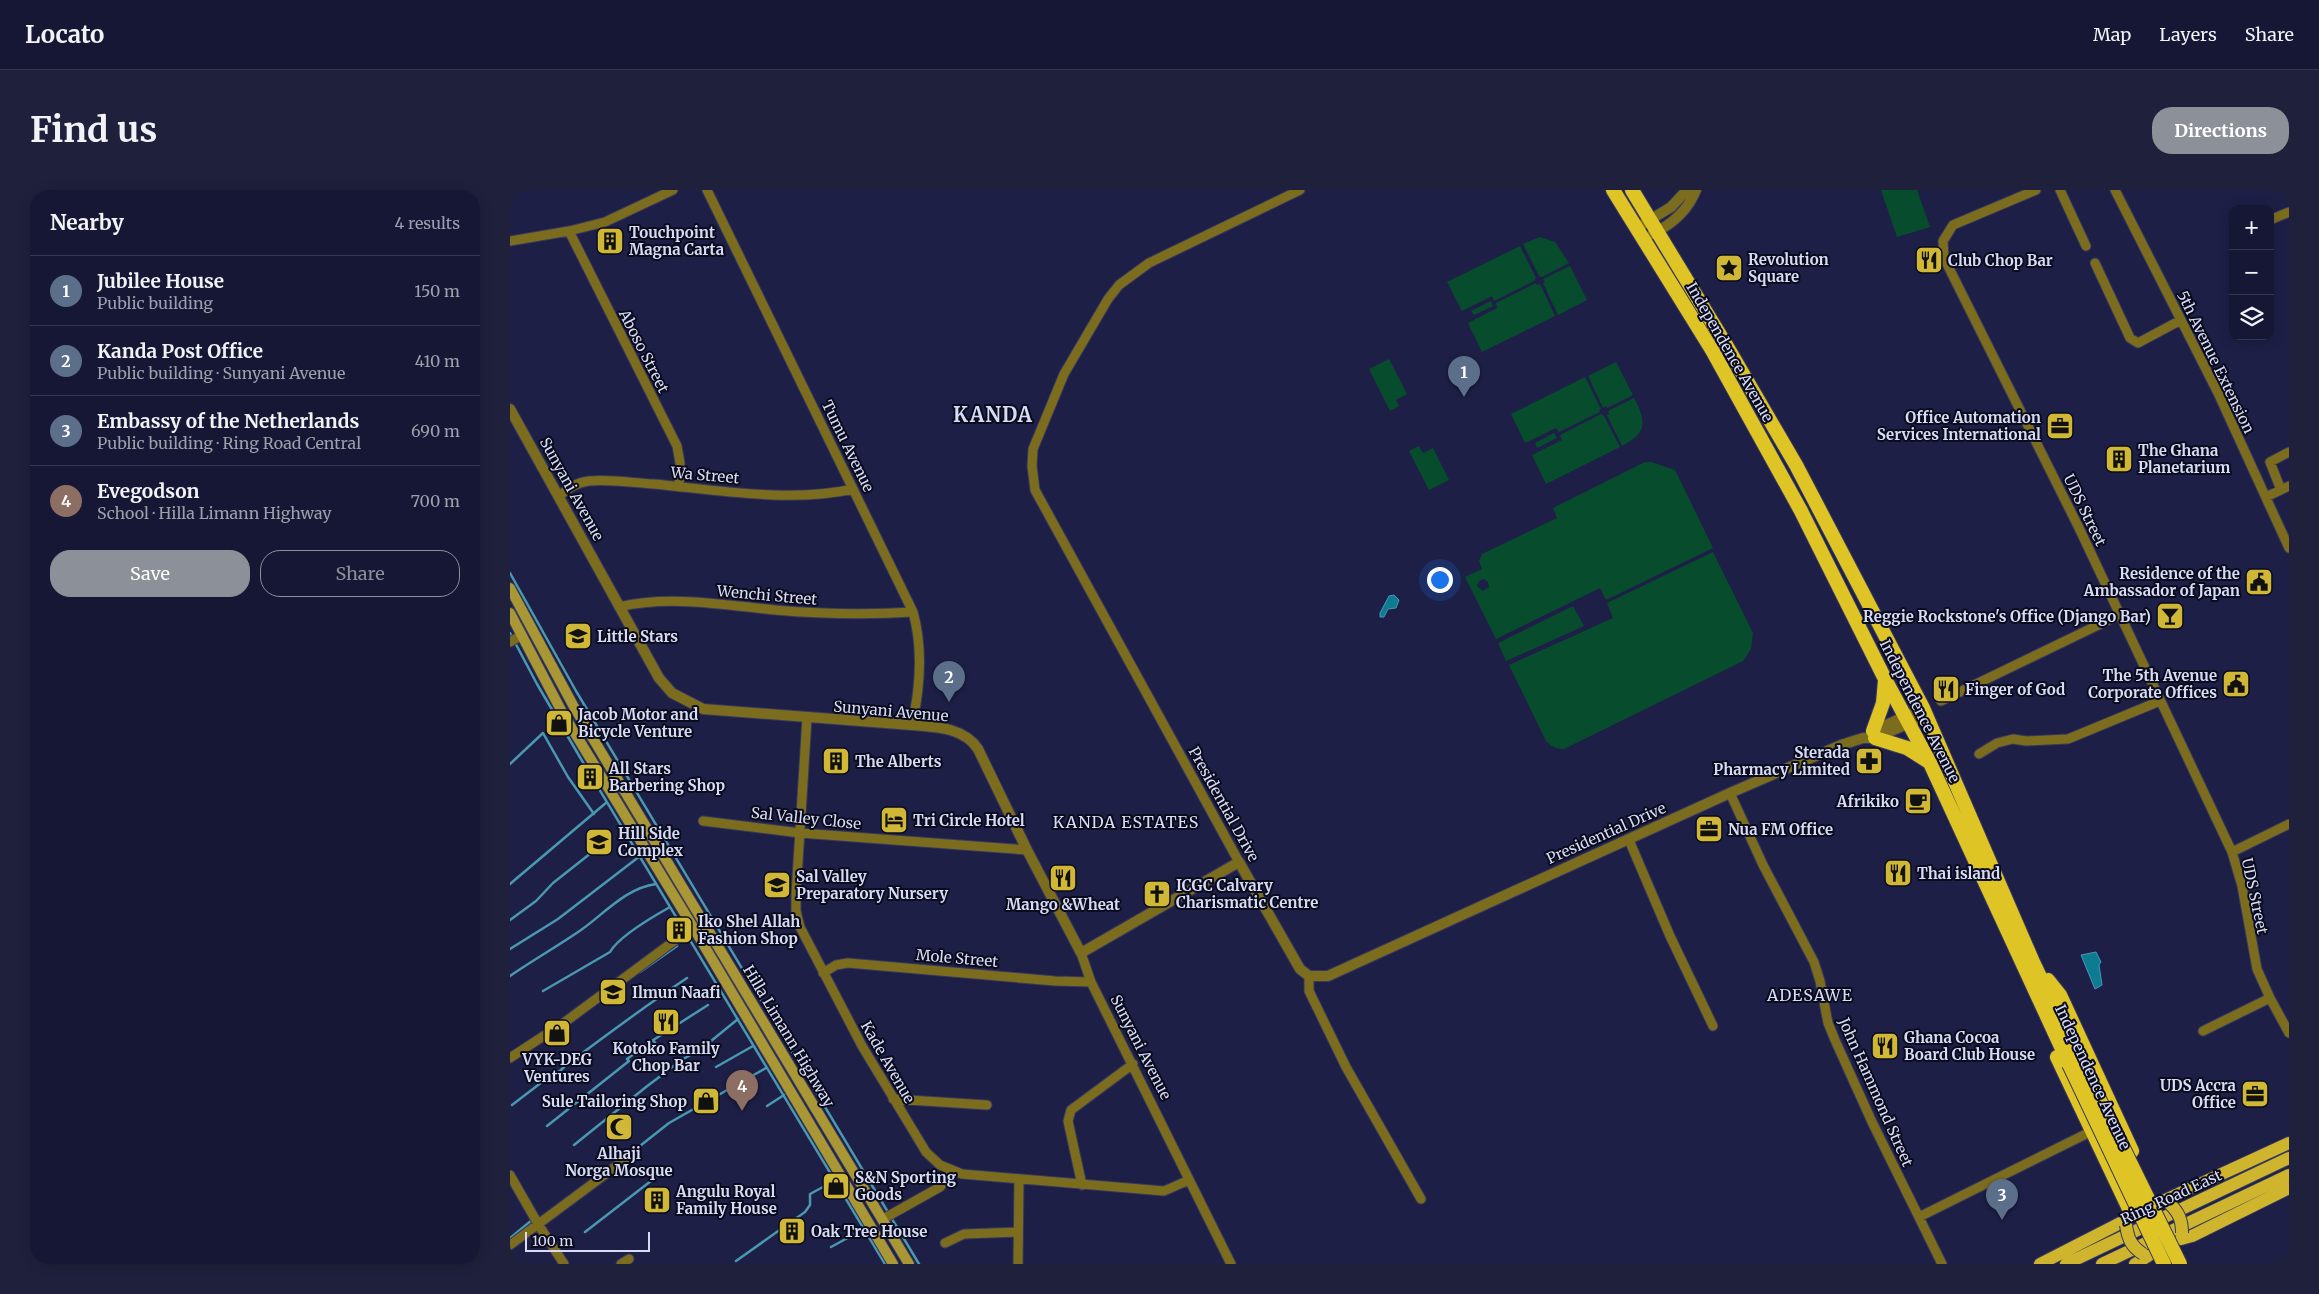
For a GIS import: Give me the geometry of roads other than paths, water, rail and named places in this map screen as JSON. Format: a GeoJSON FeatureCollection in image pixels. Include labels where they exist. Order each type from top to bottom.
{"type":"FeatureCollection","features":[{"type":"Feature","properties":{"kind":"highway","name":"Independence Avenue"},"geometry":{"type":"LineString","coordinates":[[1613,190],[1712,350],[1802,511],[1885,679],[1930,762],[2074,1061],[2180,1264]]}},
{"type":"Feature","properties":{"kind":"highway","name":"Independence Avenue"},"geometry":{"type":"LineString","coordinates":[[1632,190],[1655,225],[1796,466],[1924,712],[2028,965]]}},
{"type":"Feature","properties":{"kind":"highway"},"geometry":{"type":"LineString","coordinates":[[1885,679],[1883,703],[1870,736],[1907,748],[1930,762]]}},
{"type":"Feature","properties":{"kind":"highway"},"geometry":{"type":"LineString","coordinates":[[2028,965],[2033,1007],[2092,1131],[2128,1219]]}},
{"type":"Feature","properties":{"kind":"highway"},"geometry":{"type":"LineString","coordinates":[[2028,965],[2060,996],[2162,1202]]}},
{"type":"Feature","properties":{"kind":"highway","name":"Independence Avenue"},"geometry":{"type":"LineString","coordinates":[[2074,1061],[2150,1260]]}},
{"type":"Feature","properties":{"kind":"main road","name":"Hilla Limann Highway"},"geometry":{"type":"LineString","coordinates":[[510,588],[579,715],[909,1264]]}},
{"type":"Feature","properties":{"kind":"main road","name":"Hilla Limann Highway"},"geometry":{"type":"LineString","coordinates":[[510,612],[562,712],[694,927],[893,1264]]}},
{"type":"Feature","properties":{"kind":"main road","name":"Ring Road East"},"geometry":{"type":"LineString","coordinates":[[2040,1264],[2128,1219],[2145,1202],[2162,1202],[2289,1143]]}},
{"type":"Feature","properties":{"kind":"main road","name":"Ring Road East"},"geometry":{"type":"LineString","coordinates":[[2066,1264],[2289,1158]]}},
{"type":"Feature","properties":{"kind":"main road"},"geometry":{"type":"LineString","coordinates":[[2102,1264],[2289,1175]]}},
{"type":"Feature","properties":{"kind":"main road"},"geometry":{"type":"LineString","coordinates":[[2128,1219],[2128,1237],[2133,1247],[2150,1260],[2166,1254],[2180,1239],[2192,1236],[2289,1188]]}},
{"type":"Feature","properties":{"kind":"main road"},"geometry":{"type":"LineString","coordinates":[[2162,1202],[2180,1217],[2180,1239],[2186,1264]]}},
{"type":"Feature","properties":{"kind":"street"},"geometry":{"type":"LineString","coordinates":[[510,241],[569,231],[606,222],[672,190]]}},
{"type":"Feature","properties":{"kind":"street","name":"Tumu Avenue"},"geometry":{"type":"LineString","coordinates":[[706,190],[913,612],[918,637],[918,697],[912,725]]}},
{"type":"Feature","properties":{"kind":"street","name":"Presidential Drive"},"geometry":{"type":"LineString","coordinates":[[1300,190],[1149,263],[1120,285],[1108,298],[1064,374],[1033,449],[1032,466],[1035,490],[1296,964],[1310,976],[1328,976],[1730,793],[1841,745],[1907,721],[1924,712]]}},
{"type":"Feature","properties":{"kind":"street"},"geometry":{"type":"LineString","coordinates":[[1655,225],[1687,190]]}},
{"type":"Feature","properties":{"kind":"street"},"geometry":{"type":"LineString","coordinates":[[1640,233],[1687,208],[1696,190]]}},
{"type":"Feature","properties":{"kind":"street","name":"UDS Street"},"geometry":{"type":"LineString","coordinates":[[2036,190],[1953,226],[1943,241],[1944,258],[2079,528],[2232,852],[2242,886],[2254,955],[2270,998],[2289,1033]]}},
{"type":"Feature","properties":{"kind":"street"},"geometry":{"type":"LineString","coordinates":[[2060,190],[2086,246]]}},
{"type":"Feature","properties":{"kind":"street","name":"5th Avenue Extension"},"geometry":{"type":"LineString","coordinates":[[2115,190],[2218,393],[2289,548]]}},
{"type":"Feature","properties":{"kind":"street"},"geometry":{"type":"LineString","coordinates":[[2274,218],[2289,212]]}},
{"type":"Feature","properties":{"kind":"street","name":"Aboso Street"},"geometry":{"type":"LineString","coordinates":[[569,231],[677,446],[680,463],[679,486]]}},
{"type":"Feature","properties":{"kind":"street"},"geometry":{"type":"LineString","coordinates":[[2095,263],[2130,338],[2134,341],[2138,343],[2181,320]]}},
{"type":"Feature","properties":{"kind":"street","name":"Sunyani Avenue"},"geometry":{"type":"LineString","coordinates":[[510,409],[659,678],[672,693],[686,702],[703,709],[943,728],[960,733],[975,744],[1027,850],[1081,953],[1091,982],[1231,1264]]}},
{"type":"Feature","properties":{"kind":"street"},"geometry":{"type":"LineString","coordinates":[[2266,497],[2285,488],[2270,462],[2289,452]]}},
{"type":"Feature","properties":{"kind":"street","name":"Wa Street"},"geometry":{"type":"LineString","coordinates":[[559,496],[572,486],[588,481],[679,486],[795,496],[828,494],[853,489]]}},
{"type":"Feature","properties":{"kind":"street","name":"Wenchi Street"},"geometry":{"type":"LineString","coordinates":[[619,607],[652,602],[714,604],[828,614],[913,612]]}},
{"type":"Feature","properties":{"kind":"street"},"geometry":{"type":"LineString","coordinates":[[1941,701],[2119,615]]}},
{"type":"Feature","properties":{"kind":"street"},"geometry":{"type":"LineString","coordinates":[[510,642],[522,635]]}},
{"type":"Feature","properties":{"kind":"street"},"geometry":{"type":"LineString","coordinates":[[1979,754],[1997,743],[2013,739],[2026,741],[2068,739],[2160,701]]}},
{"type":"Feature","properties":{"kind":"street","name":"Kade Avenue"},"geometry":{"type":"LineString","coordinates":[[808,718],[796,911],[806,941],[862,1046],[926,1152],[940,1165],[953,1171],[1019,1179],[1164,1191],[1190,1180]]}},
{"type":"Feature","properties":{"kind":"street","name":"John Hammond Street"},"geometry":{"type":"LineString","coordinates":[[1730,793],[1764,865],[1814,962],[1820,981],[1828,1023],[1834,1040],[1942,1264]]}},
{"type":"Feature","properties":{"kind":"street","name":"Sal Valley Close"},"geometry":{"type":"LineString","coordinates":[[703,821],[800,832],[1027,850]]}},
{"type":"Feature","properties":{"kind":"street"},"geometry":{"type":"LineString","coordinates":[[2232,852],[2289,824]]}},
{"type":"Feature","properties":{"kind":"street"},"geometry":{"type":"LineString","coordinates":[[1629,840],[1670,936],[1713,1026]]}},
{"type":"Feature","properties":{"kind":"street"},"geometry":{"type":"LineString","coordinates":[[1081,953],[1239,862]]}},
{"type":"Feature","properties":{"kind":"street"},"geometry":{"type":"LineString","coordinates":[[510,1058],[565,1022],[694,927]]}},
{"type":"Feature","properties":{"kind":"street","name":"Mole Street"},"geometry":{"type":"LineString","coordinates":[[823,973],[836,965],[848,963],[975,972],[1056,981],[1091,982]]}},
{"type":"Feature","properties":{"kind":"street"},"geometry":{"type":"LineString","coordinates":[[1310,976],[1309,991],[1346,1067],[1421,1198]]}},
{"type":"Feature","properties":{"kind":"street"},"geometry":{"type":"LineString","coordinates":[[2203,1031],[2270,998]]}},
{"type":"Feature","properties":{"kind":"street"},"geometry":{"type":"LineString","coordinates":[[1082,1185],[1068,1121],[1071,1110],[1133,1064]]}},
{"type":"Feature","properties":{"kind":"street"},"geometry":{"type":"LineString","coordinates":[[893,1099],[987,1105]]}},
{"type":"Feature","properties":{"kind":"street"},"geometry":{"type":"LineString","coordinates":[[1919,1218],[2092,1131]]}},
{"type":"Feature","properties":{"kind":"street"},"geometry":{"type":"LineString","coordinates":[[510,1245],[588,1185],[630,1156]]}},
{"type":"Feature","properties":{"kind":"street"},"geometry":{"type":"LineString","coordinates":[[883,1219],[940,1187],[953,1171]]}},
{"type":"Feature","properties":{"kind":"street"},"geometry":{"type":"LineString","coordinates":[[510,1175],[564,1264]]}},
{"type":"Feature","properties":{"kind":"street"},"geometry":{"type":"LineString","coordinates":[[1018,1264],[1019,1179]]}},
{"type":"Feature","properties":{"kind":"street"},"geometry":{"type":"LineString","coordinates":[[945,1243],[964,1234],[1018,1232]]}},
{"type":"Feature","properties":{"kind":"water"},"geometry":{"type":"Polygon","coordinates":[[[1394,595],[1399,600],[1396,608],[1388,609],[1384,617],[1380,617],[1380,613],[1389,596],[1394,595]]]}},
{"type":"Feature","properties":{"kind":"water"},"geometry":{"type":"Polygon","coordinates":[[[2096,952],[2101,962],[2099,965],[2102,985],[2095,989],[2081,955],[2096,952]]]}},
{"type":"Feature","properties":{"kind":"waterway"},"geometry":{"type":"LineString","coordinates":[[510,573],[576,691],[919,1264]]}},
{"type":"Feature","properties":{"kind":"waterway"},"geometry":{"type":"LineString","coordinates":[[510,633],[537,684],[581,759],[885,1264]]}},
{"type":"Feature","properties":{"kind":"waterway"},"geometry":{"type":"LineString","coordinates":[[510,764],[543,733],[568,777],[594,814]]}},
{"type":"Feature","properties":{"kind":"waterway"},"geometry":{"type":"LineString","coordinates":[[510,884],[607,802]]}},
{"type":"Feature","properties":{"kind":"waterway"},"geometry":{"type":"LineString","coordinates":[[510,920],[536,901],[553,883],[610,838]]}},
{"type":"Feature","properties":{"kind":"waterway"},"geometry":{"type":"LineString","coordinates":[[510,949],[558,919],[640,856]]}},
{"type":"Feature","properties":{"kind":"waterway"},"geometry":{"type":"LineString","coordinates":[[510,976],[581,930],[625,896],[645,886],[656,884]]}},
{"type":"Feature","properties":{"kind":"waterway"},"geometry":{"type":"LineString","coordinates":[[543,991],[610,952],[621,939],[670,907]]}},
{"type":"Feature","properties":{"kind":"waterway"},"geometry":{"type":"LineString","coordinates":[[640,972],[677,946]]}},
{"type":"Feature","properties":{"kind":"waterway"},"geometry":{"type":"LineString","coordinates":[[512,1105],[625,1021],[687,978]]}},
{"type":"Feature","properties":{"kind":"waterway"},"geometry":{"type":"LineString","coordinates":[[547,1126],[629,1061],[627,1059],[708,1005]]}},
{"type":"Feature","properties":{"kind":"waterway"},"geometry":{"type":"LineString","coordinates":[[574,1145],[646,1087],[683,1059],[700,1050],[738,1019]]}},
{"type":"Feature","properties":{"kind":"waterway"},"geometry":{"type":"LineString","coordinates":[[653,1040],[660,1050]]}},
{"type":"Feature","properties":{"kind":"waterway"},"geometry":{"type":"LineString","coordinates":[[716,1067],[753,1046]]}},
{"type":"Feature","properties":{"kind":"waterway"},"geometry":{"type":"LineString","coordinates":[[631,1153],[669,1123],[766,1068]]}},
{"type":"Feature","properties":{"kind":"waterway"},"geometry":{"type":"LineString","coordinates":[[767,1106],[784,1095]]}},
{"type":"Feature","properties":{"kind":"waterway"},"geometry":{"type":"LineString","coordinates":[[585,1232],[669,1167]]}},
{"type":"Feature","properties":{"kind":"waterway"},"geometry":{"type":"LineString","coordinates":[[736,1261],[805,1212],[810,1205],[810,1194],[834,1181]]}},
{"type":"Feature","properties":{"kind":"waterway"},"geometry":{"type":"LineString","coordinates":[[510,1238],[532,1220]]}},
{"type":"Feature","properties":{"kind":"waterway"},"geometry":{"type":"LineString","coordinates":[[831,1247],[864,1229]]}},
{"type":"Feature","properties":{"kind":"place","name":"Touchpoint Magna Carta"},"geometry":{"type":"Point","coordinates":[610,241]}},
{"type":"Feature","properties":{"kind":"place","name":"Club Chop Bar"},"geometry":{"type":"Point","coordinates":[1929,260]}},
{"type":"Feature","properties":{"kind":"place","name":"Revolution Square"},"geometry":{"type":"Point","coordinates":[1729,268]}},
{"type":"Feature","properties":{"kind":"place","name":"Jubilee House"},"geometry":{"type":"Point","coordinates":[1464,397]}},
{"type":"Feature","properties":{"kind":"place","name":"Office Automation Services International"},"geometry":{"type":"Point","coordinates":[2060,426]}},
{"type":"Feature","properties":{"kind":"place","name":"The Ghana Planetarium"},"geometry":{"type":"Point","coordinates":[2119,459]}},
{"type":"Feature","properties":{"kind":"place","name":"Residence of the Ambassador of Japan"},"geometry":{"type":"Point","coordinates":[2259,582]}},
{"type":"Feature","properties":{"kind":"place","name":"Reggie Rockstone's Office (Django Bar)"},"geometry":{"type":"Point","coordinates":[2170,616]}},
{"type":"Feature","properties":{"kind":"place","name":"Little Stars"},"geometry":{"type":"Point","coordinates":[578,636]}},
{"type":"Feature","properties":{"kind":"place","name":"The 5th Avenue Corporate Offices"},"geometry":{"type":"Point","coordinates":[2236,684]}},
{"type":"Feature","properties":{"kind":"place","name":"Finger of God"},"geometry":{"type":"Point","coordinates":[1946,689]}},
{"type":"Feature","properties":{"kind":"place","name":"Kanda Post Office"},"geometry":{"type":"Point","coordinates":[949,702]}},
{"type":"Feature","properties":{"kind":"place","name":"Jacob Motor and Bicycle Venture"},"geometry":{"type":"Point","coordinates":[559,723]}},
{"type":"Feature","properties":{"kind":"place","name":"The Alberts"},"geometry":{"type":"Point","coordinates":[836,761]}},
{"type":"Feature","properties":{"kind":"place","name":"Sterada Pharmacy Limited"},"geometry":{"type":"Point","coordinates":[1869,761]}},
{"type":"Feature","properties":{"kind":"place","name":"All Stars Barbering Shop"},"geometry":{"type":"Point","coordinates":[590,777]}},
{"type":"Feature","properties":{"kind":"place","name":"Afrikiko"},"geometry":{"type":"Point","coordinates":[1918,801]}},
{"type":"Feature","properties":{"kind":"place","name":"Tri Circle Hotel"},"geometry":{"type":"Point","coordinates":[894,820]}},
{"type":"Feature","properties":{"kind":"place","name":"Nua FM Office"},"geometry":{"type":"Point","coordinates":[1709,829]}},
{"type":"Feature","properties":{"kind":"place","name":"Hill Side Complex"},"geometry":{"type":"Point","coordinates":[599,842]}},
{"type":"Feature","properties":{"kind":"place","name":"Thai island"},"geometry":{"type":"Point","coordinates":[1898,873]}},
{"type":"Feature","properties":{"kind":"place","name":"Mango &Wheat"},"geometry":{"type":"Point","coordinates":[1063,878]}},
{"type":"Feature","properties":{"kind":"place","name":"Sal Valley Preparatory Nursery"},"geometry":{"type":"Point","coordinates":[777,885]}},
{"type":"Feature","properties":{"kind":"place","name":"ICGC Calvary Charismatic Centre"},"geometry":{"type":"Point","coordinates":[1157,894]}},
{"type":"Feature","properties":{"kind":"place","name":"Iko Shel Allah Fashion Shop"},"geometry":{"type":"Point","coordinates":[679,930]}},
{"type":"Feature","properties":{"kind":"place","name":"Ilmun Naafi"},"geometry":{"type":"Point","coordinates":[613,992]}},
{"type":"Feature","properties":{"kind":"place","name":"Kotoko Family Chop Bar"},"geometry":{"type":"Point","coordinates":[666,1022]}},
{"type":"Feature","properties":{"kind":"place","name":"VYK-DEG Ventures"},"geometry":{"type":"Point","coordinates":[557,1033]}},
{"type":"Feature","properties":{"kind":"place","name":"Ghana Cocoa Board Club House"},"geometry":{"type":"Point","coordinates":[1885,1046]}},
{"type":"Feature","properties":{"kind":"place","name":"UDS Accra Office"},"geometry":{"type":"Point","coordinates":[2255,1094]}},
{"type":"Feature","properties":{"kind":"place","name":"Sule Tailoring Shop"},"geometry":{"type":"Point","coordinates":[706,1101]}},
{"type":"Feature","properties":{"kind":"place","name":"Evegodson"},"geometry":{"type":"Point","coordinates":[742,1111]}},
{"type":"Feature","properties":{"kind":"place","name":"Alhaji Norga Mosque"},"geometry":{"type":"Point","coordinates":[619,1127]}},
{"type":"Feature","properties":{"kind":"place","name":"S&N Sporting Goods"},"geometry":{"type":"Point","coordinates":[836,1186]}},
{"type":"Feature","properties":{"kind":"place","name":"Angulu Royal Family House"},"geometry":{"type":"Point","coordinates":[657,1200]}},
{"type":"Feature","properties":{"kind":"place","name":"Embassy of the Netherlands"},"geometry":{"type":"Point","coordinates":[2002,1220]}},
{"type":"Feature","properties":{"kind":"place","name":"Oak Tree House"},"geometry":{"type":"Point","coordinates":[792,1231]}},
{"type":"Feature","properties":{"kind":"district","name":"KANDA"},"geometry":{"type":"Point","coordinates":[993,414]}},
{"type":"Feature","properties":{"kind":"district","name":"KANDA ESTATES"},"geometry":{"type":"Point","coordinates":[1126,822]}},
{"type":"Feature","properties":{"kind":"district","name":"ADESAWE"},"geometry":{"type":"Point","coordinates":[1810,995]}}]}
